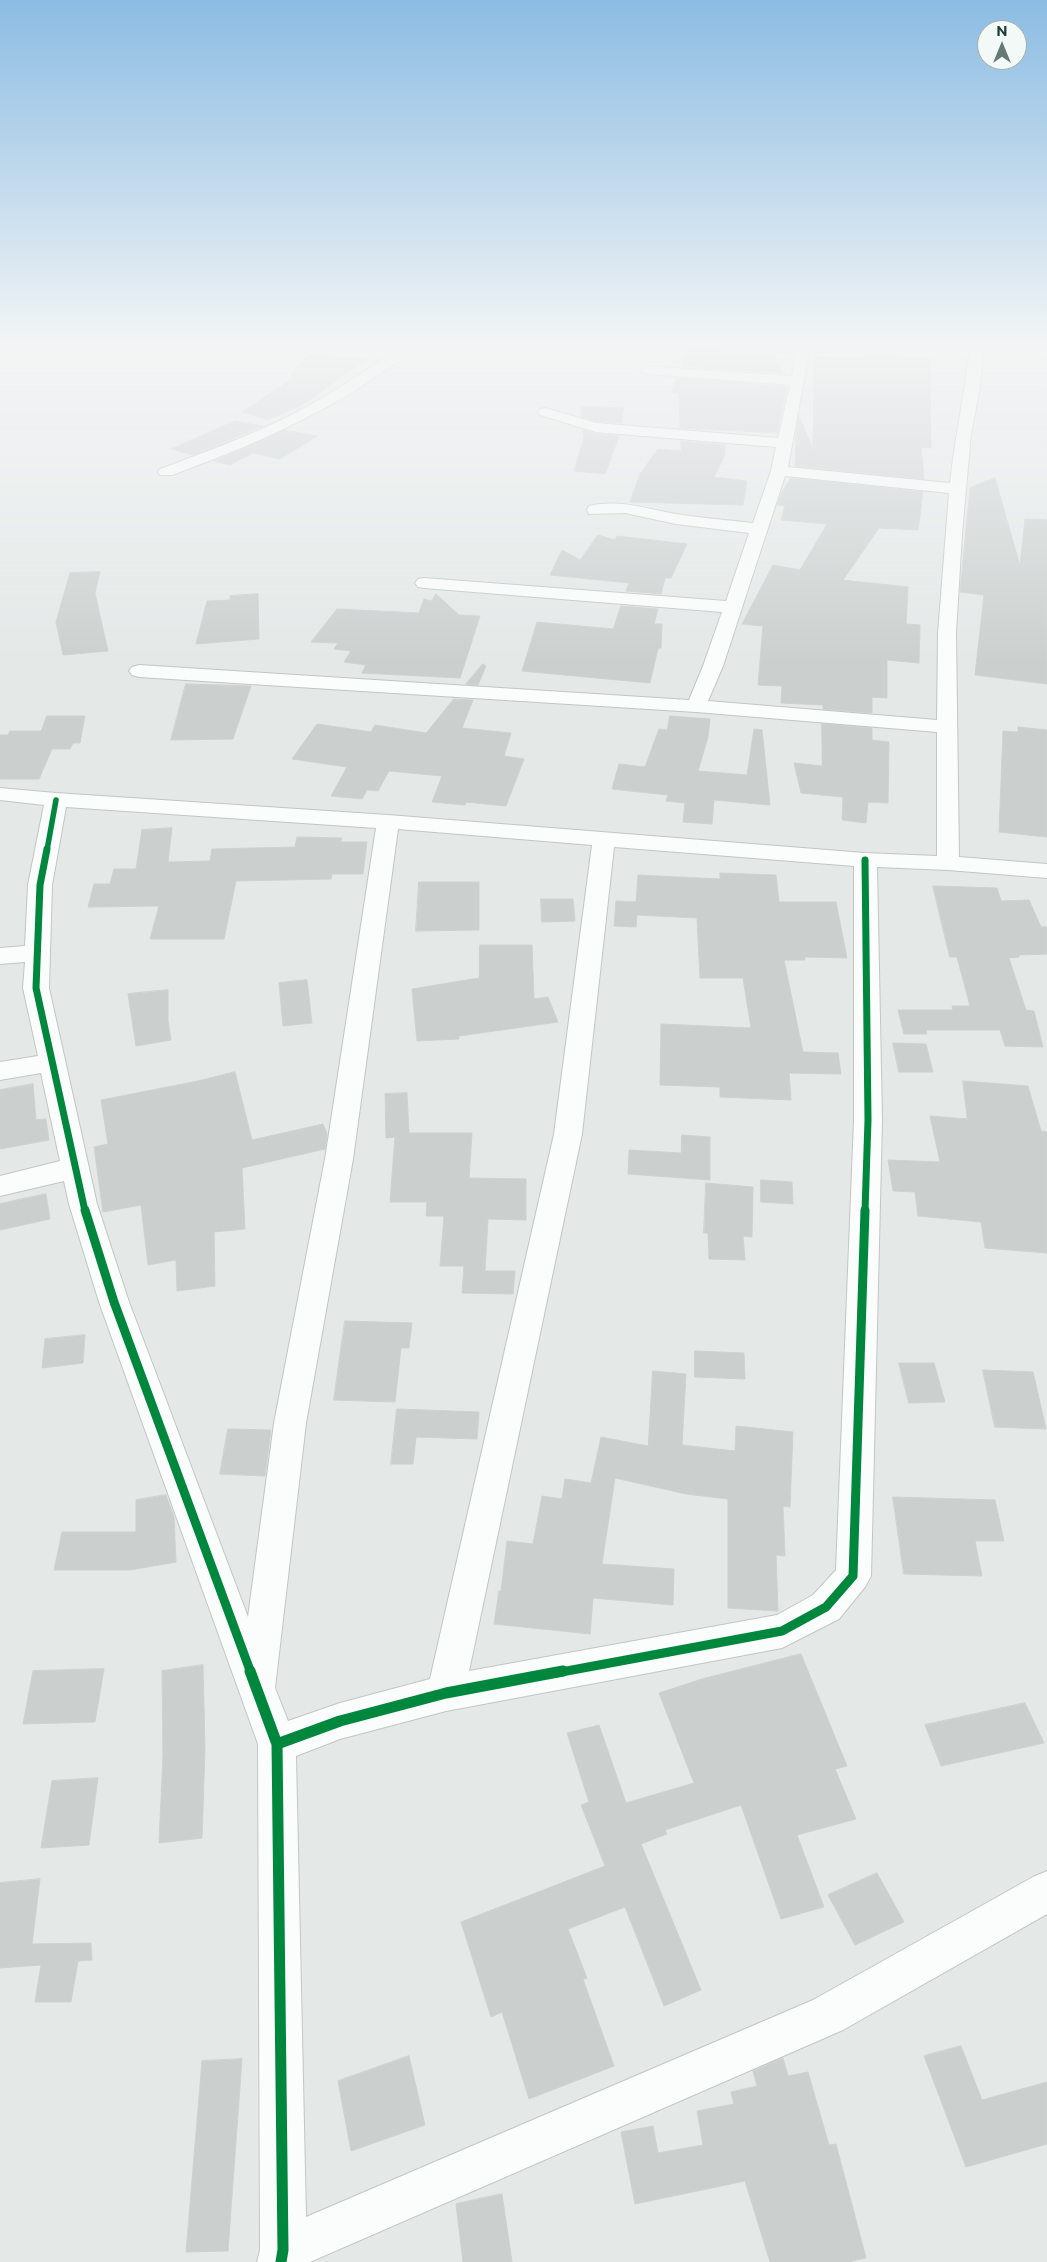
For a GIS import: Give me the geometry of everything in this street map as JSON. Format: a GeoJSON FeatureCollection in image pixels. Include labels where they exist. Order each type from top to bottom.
{"type":"FeatureCollection","features":[{"type":"Feature","properties":{"kind":"street"},"geometry":{"type":"LineString","coordinates":[[166,472],[219,452]]}},
{"type":"Feature","properties":{"kind":"street"},"geometry":{"type":"LineString","coordinates":[[696,706],[713,666],[731,607],[779,471],[783,452]]}},
{"type":"Feature","properties":{"kind":"street"},"geometry":{"type":"LineString","coordinates":[[948,863],[947,633],[953,534],[962,452]]}},
{"type":"Feature","properties":{"kind":"street"},"geometry":{"type":"LineString","coordinates":[[779,471],[959,489]]}},
{"type":"Feature","properties":{"kind":"street"},"geometry":{"type":"LineString","coordinates":[[595,510],[625,508],[676,519],[758,529]]}},
{"type":"Feature","properties":{"kind":"street"},"geometry":{"type":"LineString","coordinates":[[424,583],[731,607]]}},
{"type":"Feature","properties":{"kind":"street"},"geometry":{"type":"LineString","coordinates":[[139,671],[696,706],[946,727]]}},
{"type":"Feature","properties":{"kind":"street"},"geometry":{"type":"LineString","coordinates":[[0,794],[56,800],[388,822],[865,860],[948,863],[1047,871]]}},
{"type":"Feature","properties":{"kind":"street"},"geometry":{"type":"LineString","coordinates":[[56,800],[40,885],[36,988],[83,1204],[114,1302],[277,1744],[282,2256],[828,2015],[1047,1891]]}},
{"type":"Feature","properties":{"kind":"street"},"geometry":{"type":"LineString","coordinates":[[257,1690],[290,1423],[339,1159],[388,822]]}},
{"type":"Feature","properties":{"kind":"street"},"geometry":{"type":"LineString","coordinates":[[446,1693],[568,1134],[604,840]]}},
{"type":"Feature","properties":{"kind":"street"},"geometry":{"type":"LineString","coordinates":[[277,1744],[340,1721],[446,1693],[782,1631],[826,1607],[853,1576],[868,1120],[865,860]]}},
{"type":"Feature","properties":{"kind":"street"},"geometry":{"type":"LineString","coordinates":[[0,956],[37,954]]}},
{"type":"Feature","properties":{"kind":"street"},"geometry":{"type":"LineString","coordinates":[[0,1071],[52,1062]]}},
{"type":"Feature","properties":{"kind":"street"},"geometry":{"type":"LineString","coordinates":[[0,1186],[75,1168]]}},
{"type":"Feature","properties":{"kind":"building"},"geometry":{"type":"Polygon","coordinates":[[[180,452],[201,452],[193,455],[180,452]]]}},
{"type":"Feature","properties":{"kind":"building"},"geometry":{"type":"Polygon","coordinates":[[[236,452],[292,452],[280,459],[253,453],[230,465],[215,461],[236,452]]]}},
{"type":"Feature","properties":{"kind":"building"},"geometry":{"type":"Polygon","coordinates":[[[580,452],[613,452],[605,474],[574,471],[580,452]]]}},
{"type":"Feature","properties":{"kind":"building"},"geometry":{"type":"Polygon","coordinates":[[[656,452],[725,452],[714,477],[747,481],[743,505],[630,502],[640,474],[656,452]]]}},
{"type":"Feature","properties":{"kind":"building"},"geometry":{"type":"Polygon","coordinates":[[[795,452],[921,452],[924,479],[795,466],[795,452]]]}},
{"type":"Feature","properties":{"kind":"building"},"geometry":{"type":"Polygon","coordinates":[[[791,478],[923,492],[918,530],[879,528],[843,580],[908,587],[906,624],[920,625],[919,663],[887,660],[887,698],[872,697],[872,713],[823,709],[823,705],[781,703],[782,686],[758,685],[763,626],[742,624],[773,565],[800,570],[827,524],[781,520],[785,506],[777,505],[782,492],[791,478]]]}},
{"type":"Feature","properties":{"kind":"building"},"geometry":{"type":"Polygon","coordinates":[[[995,478],[1020,566],[1025,519],[1047,520],[1047,684],[975,675],[984,595],[960,592],[970,488],[995,478]]]}},
{"type":"Feature","properties":{"kind":"building"},"geometry":{"type":"Polygon","coordinates":[[[598,535],[615,540],[617,536],[687,544],[671,578],[665,578],[661,594],[626,591],[629,583],[550,575],[562,550],[580,560],[598,535]]]}},
{"type":"Feature","properties":{"kind":"building"},"geometry":{"type":"Polygon","coordinates":[[[100,572],[95,593],[108,651],[63,655],[56,622],[70,573],[100,572]]]}},
{"type":"Feature","properties":{"kind":"building"},"geometry":{"type":"Polygon","coordinates":[[[258,594],[259,639],[196,644],[207,601],[230,600],[230,596],[258,594]]]}},
{"type":"Feature","properties":{"kind":"building"},"geometry":{"type":"Polygon","coordinates":[[[436,594],[459,615],[480,616],[460,678],[362,673],[366,665],[344,662],[351,651],[334,649],[338,643],[311,642],[337,609],[419,613],[424,599],[431,601],[436,594]]]}},
{"type":"Feature","properties":{"kind":"building"},"geometry":{"type":"Polygon","coordinates":[[[621,606],[658,609],[654,624],[662,624],[661,648],[658,648],[650,683],[522,671],[537,622],[613,629],[621,606]]]}},
{"type":"Feature","properties":{"kind":"building"},"geometry":{"type":"Polygon","coordinates":[[[483,664],[486,666],[478,685],[466,684],[483,664]]]}},
{"type":"Feature","properties":{"kind":"building"},"geometry":{"type":"Polygon","coordinates":[[[186,684],[251,686],[233,739],[171,740],[186,684]]]}},
{"type":"Feature","properties":{"kind":"building"},"geometry":{"type":"Polygon","coordinates":[[[454,699],[473,700],[462,728],[511,733],[504,756],[524,759],[506,806],[466,802],[465,805],[432,802],[442,776],[389,771],[378,791],[367,790],[362,799],[331,796],[347,767],[292,759],[317,724],[371,732],[375,725],[426,733],[454,699]]]}},
{"type":"Feature","properties":{"kind":"building"},"geometry":{"type":"Polygon","coordinates":[[[47,716],[85,716],[80,743],[73,743],[70,749],[52,749],[39,779],[0,779],[0,735],[8,735],[10,731],[41,731],[47,716]]]}},
{"type":"Feature","properties":{"kind":"building"},"geometry":{"type":"Polygon","coordinates":[[[670,716],[710,719],[708,737],[698,771],[747,775],[754,729],[762,730],[770,805],[714,800],[712,824],[683,822],[685,803],[666,801],[668,795],[612,789],[619,764],[645,767],[659,729],[667,730],[670,716]]]}},
{"type":"Feature","properties":{"kind":"building"},"geometry":{"type":"Polygon","coordinates":[[[822,724],[872,728],[872,740],[889,742],[888,803],[868,802],[866,823],[842,820],[843,797],[801,793],[794,763],[822,766],[822,724]]]}},
{"type":"Feature","properties":{"kind":"building"},"geometry":{"type":"Polygon","coordinates":[[[1018,727],[1047,730],[1047,837],[999,832],[1003,731],[1018,732],[1018,727]]]}},
{"type":"Feature","properties":{"kind":"building"},"geometry":{"type":"Polygon","coordinates":[[[172,828],[168,862],[210,861],[212,849],[295,847],[297,837],[342,838],[340,842],[367,842],[363,874],[332,874],[331,879],[236,881],[224,939],[150,939],[159,906],[88,907],[94,884],[110,884],[114,869],[136,869],[142,830],[172,828]]]}},
{"type":"Feature","properties":{"kind":"building"},"geometry":{"type":"Polygon","coordinates":[[[720,873],[776,875],[779,902],[836,902],[847,958],[805,957],[805,960],[784,960],[803,1052],[838,1053],[841,1074],[789,1073],[791,1100],[720,1097],[720,1087],[660,1085],[661,1024],[751,1028],[743,978],[700,978],[697,918],[637,915],[636,927],[614,926],[616,901],[636,902],[638,875],[720,879],[720,873]]]}},
{"type":"Feature","properties":{"kind":"building"},"geometry":{"type":"Polygon","coordinates":[[[419,882],[479,882],[479,930],[416,931],[419,882]]]}},
{"type":"Feature","properties":{"kind":"building"},"geometry":{"type":"Polygon","coordinates":[[[933,886],[997,888],[1001,901],[1029,900],[1041,927],[1047,927],[1047,954],[1019,955],[1019,957],[1009,958],[1026,1010],[1034,1011],[1043,1047],[1005,1046],[1000,1030],[926,1030],[927,1034],[904,1034],[898,1010],[953,1010],[952,1006],[970,1006],[957,957],[950,957],[933,886]]]}},
{"type":"Feature","properties":{"kind":"building"},"geometry":{"type":"Polygon","coordinates":[[[541,899],[573,899],[575,921],[542,922],[541,899]]]}},
{"type":"Feature","properties":{"kind":"building"},"geometry":{"type":"Polygon","coordinates":[[[480,945],[532,945],[534,999],[548,997],[558,1022],[459,1036],[459,1039],[417,1041],[412,989],[479,978],[480,945]]]}},
{"type":"Feature","properties":{"kind":"building"},"geometry":{"type":"Polygon","coordinates":[[[307,980],[312,1023],[283,1026],[279,983],[307,980]]]}},
{"type":"Feature","properties":{"kind":"building"},"geometry":{"type":"Polygon","coordinates":[[[168,990],[168,1021],[171,1040],[136,1046],[128,994],[168,990]]]}},
{"type":"Feature","properties":{"kind":"building"},"geometry":{"type":"Polygon","coordinates":[[[893,1043],[926,1044],[933,1072],[899,1072],[893,1043]]]}},
{"type":"Feature","properties":{"kind":"building"},"geometry":{"type":"Polygon","coordinates":[[[235,1072],[252,1140],[323,1124],[327,1134],[325,1149],[242,1168],[245,1229],[214,1232],[215,1286],[177,1291],[176,1260],[148,1265],[141,1205],[103,1212],[94,1147],[108,1144],[101,1100],[235,1072]]]}},
{"type":"Feature","properties":{"kind":"building"},"geometry":{"type":"Polygon","coordinates":[[[963,1081],[1028,1086],[1041,1131],[1047,1132],[1047,1253],[985,1248],[981,1222],[918,1216],[915,1192],[893,1191],[888,1160],[940,1162],[930,1116],[967,1119],[963,1081]]]}},
{"type":"Feature","properties":{"kind":"building"},"geometry":{"type":"Polygon","coordinates":[[[33,1084],[36,1120],[46,1119],[49,1140],[0,1149],[0,1090],[33,1084]]]}},
{"type":"Feature","properties":{"kind":"building"},"geometry":{"type":"Polygon","coordinates":[[[407,1093],[409,1133],[472,1133],[469,1178],[526,1179],[526,1220],[488,1219],[485,1271],[515,1271],[513,1294],[462,1293],[464,1266],[440,1266],[444,1216],[426,1216],[427,1202],[390,1202],[395,1137],[386,1138],[385,1094],[407,1093]]]}},
{"type":"Feature","properties":{"kind":"building"},"geometry":{"type":"Polygon","coordinates":[[[682,1135],[710,1137],[710,1180],[628,1174],[629,1150],[681,1153],[682,1135]]]}},
{"type":"Feature","properties":{"kind":"building"},"geometry":{"type":"Polygon","coordinates":[[[761,1180],[792,1182],[793,1204],[761,1202],[761,1180]]]}},
{"type":"Feature","properties":{"kind":"building"},"geometry":{"type":"Polygon","coordinates":[[[706,1183],[753,1187],[752,1237],[743,1236],[745,1260],[709,1259],[708,1233],[704,1233],[706,1183]]]}},
{"type":"Feature","properties":{"kind":"building"},"geometry":{"type":"Polygon","coordinates":[[[46,1194],[50,1219],[0,1230],[0,1204],[46,1194]]]}},
{"type":"Feature","properties":{"kind":"building"},"geometry":{"type":"Polygon","coordinates":[[[345,1321],[412,1323],[409,1348],[401,1348],[395,1402],[334,1400],[345,1321]]]}},
{"type":"Feature","properties":{"kind":"building"},"geometry":{"type":"Polygon","coordinates":[[[85,1335],[83,1363],[42,1368],[45,1339],[85,1335]]]}},
{"type":"Feature","properties":{"kind":"building"},"geometry":{"type":"Polygon","coordinates":[[[695,1351],[744,1353],[745,1379],[695,1377],[695,1351]]]}},
{"type":"Feature","properties":{"kind":"building"},"geometry":{"type":"Polygon","coordinates":[[[899,1363],[934,1363],[945,1402],[909,1403],[899,1363]]]}},
{"type":"Feature","properties":{"kind":"building"},"geometry":{"type":"Polygon","coordinates":[[[983,1370],[1033,1372],[1046,1429],[995,1427],[983,1370]]]}},
{"type":"Feature","properties":{"kind":"building"},"geometry":{"type":"Polygon","coordinates":[[[653,1371],[686,1374],[682,1445],[735,1451],[736,1426],[793,1432],[790,1507],[783,1506],[785,1556],[776,1555],[778,1611],[728,1608],[728,1499],[686,1494],[615,1478],[602,1564],[674,1569],[673,1605],[593,1598],[590,1634],[494,1624],[499,1591],[501,1591],[507,1541],[533,1544],[542,1496],[562,1499],[565,1479],[591,1483],[601,1437],[648,1446],[653,1371]]]}},
{"type":"Feature","properties":{"kind":"building"},"geometry":{"type":"Polygon","coordinates":[[[397,1409],[479,1412],[477,1439],[416,1437],[413,1464],[391,1464],[397,1409]]]}},
{"type":"Feature","properties":{"kind":"building"},"geometry":{"type":"Polygon","coordinates":[[[228,1429],[271,1430],[265,1476],[220,1474],[228,1429]]]}},
{"type":"Feature","properties":{"kind":"building"},"geometry":{"type":"Polygon","coordinates":[[[166,1495],[174,1517],[176,1562],[130,1570],[54,1570],[62,1532],[136,1532],[136,1500],[166,1495]]]}},
{"type":"Feature","properties":{"kind":"building"},"geometry":{"type":"Polygon","coordinates":[[[893,1497],[995,1500],[1004,1541],[975,1541],[982,1576],[904,1574],[893,1497]]]}},
{"type":"Feature","properties":{"kind":"building"},"geometry":{"type":"Polygon","coordinates":[[[801,1654],[847,1766],[835,1769],[856,1819],[797,1835],[824,1907],[781,1919],[741,1805],[665,1830],[667,1834],[641,1844],[701,1990],[664,2006],[625,1907],[568,1929],[587,1978],[583,1979],[614,2066],[529,2099],[502,2012],[491,2017],[461,1922],[605,1866],[581,1805],[589,1802],[567,1733],[599,1725],[626,1803],[694,1783],[659,1693],[702,1679],[801,1654]]]}},
{"type":"Feature","properties":{"kind":"building"},"geometry":{"type":"Polygon","coordinates":[[[203,1665],[205,1749],[202,1838],[159,1843],[163,1755],[162,1671],[203,1665]]]}},
{"type":"Feature","properties":{"kind":"building"},"geometry":{"type":"Polygon","coordinates":[[[104,1669],[95,1722],[23,1724],[33,1671],[104,1669]]]}},
{"type":"Feature","properties":{"kind":"building"},"geometry":{"type":"Polygon","coordinates":[[[1025,1703],[1044,1743],[941,1766],[925,1725],[1025,1703]]]}},
{"type":"Feature","properties":{"kind":"building"},"geometry":{"type":"Polygon","coordinates":[[[98,1778],[89,1845],[41,1848],[52,1781],[98,1778]]]}},
{"type":"Feature","properties":{"kind":"building"},"geometry":{"type":"Polygon","coordinates":[[[877,1873],[904,1922],[855,1945],[828,1895],[877,1873]]]}},
{"type":"Feature","properties":{"kind":"building"},"geometry":{"type":"Polygon","coordinates":[[[40,1879],[32,1944],[91,1943],[92,1960],[78,1961],[71,2002],[35,2002],[41,1965],[0,1968],[0,1883],[40,1879]]]}},
{"type":"Feature","properties":{"kind":"building"},"geometry":{"type":"Polygon","coordinates":[[[961,2046],[982,2100],[1047,2082],[1047,2144],[966,2167],[924,2056],[961,2046]]]}},
{"type":"Feature","properties":{"kind":"building"},"geometry":{"type":"Polygon","coordinates":[[[409,2056],[425,2125],[351,2151],[338,2081],[409,2056]]]}},
{"type":"Feature","properties":{"kind":"building"},"geometry":{"type":"Polygon","coordinates":[[[783,2058],[788,2076],[808,2072],[829,2145],[836,2144],[866,2258],[848,2262],[770,2262],[745,2181],[635,2204],[621,2132],[653,2126],[658,2153],[703,2145],[697,2111],[734,2104],[731,2092],[757,2086],[753,2071],[783,2058]]]}},
{"type":"Feature","properties":{"kind":"building"},"geometry":{"type":"Polygon","coordinates":[[[242,2059],[228,2251],[186,2252],[202,2061],[242,2059]]]}},
{"type":"Feature","properties":{"kind":"building"},"geometry":{"type":"Polygon","coordinates":[[[502,2194],[512,2262],[463,2262],[456,2204],[502,2194]]]}},
{"type":"Feature","properties":{"kind":"cycle path"},"geometry":{"type":"LineString","coordinates":[[56,800],[40,885],[36,988],[83,1204],[114,1302],[277,1744],[283,2250],[281,2262]]}},
{"type":"Feature","properties":{"kind":"cycle path"},"geometry":{"type":"LineString","coordinates":[[277,1744],[340,1721],[446,1693],[782,1631],[826,1607],[853,1576],[868,1120],[865,860]]}}]}
